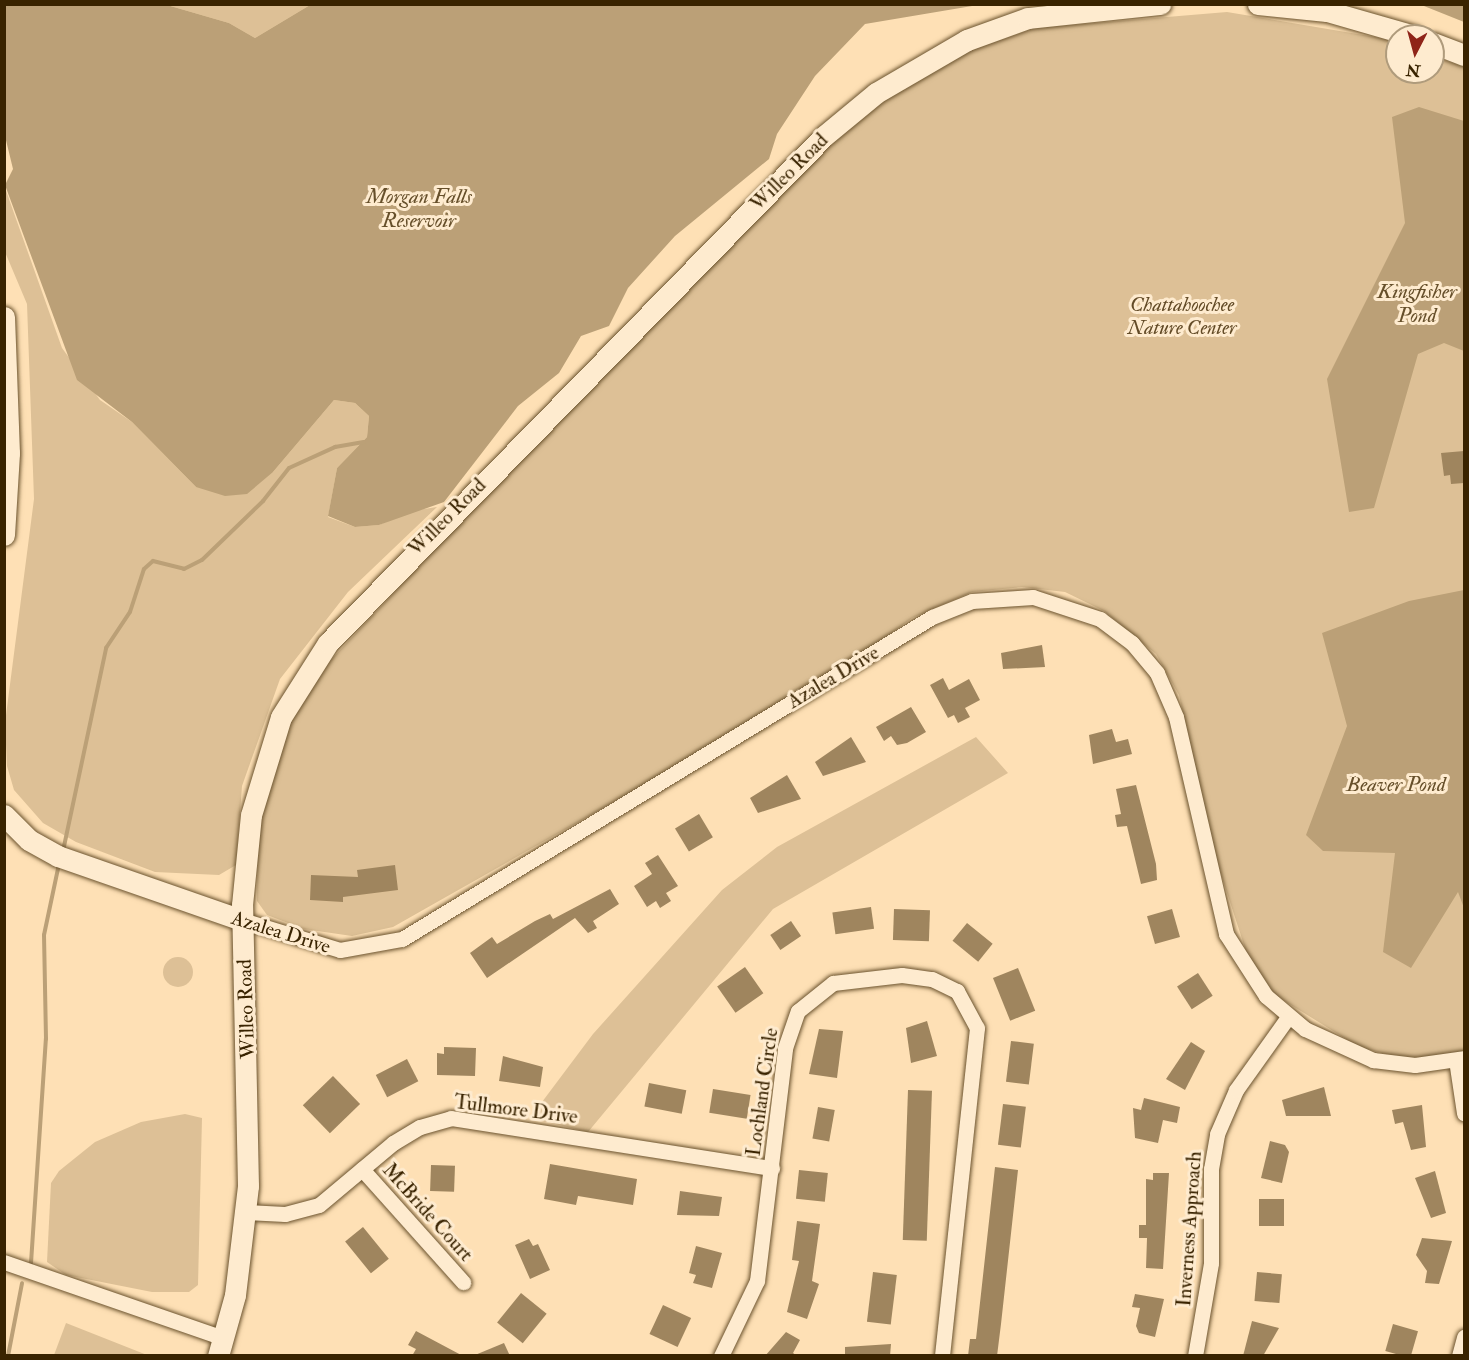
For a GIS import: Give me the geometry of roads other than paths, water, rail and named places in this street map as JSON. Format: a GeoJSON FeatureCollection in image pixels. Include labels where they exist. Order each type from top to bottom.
{"type":"FeatureCollection","features":[{"type":"Feature","properties":{"kind":"street","name":"Willeo Road"},"geometry":{"type":"LineString","coordinates":[[221,1347],[246,1212],[250,1129],[242,920],[250,823],[263,764],[289,701],[328,642],[824,136],[883,88],[967,40],[1046,14],[1160,4]]}},
{"type":"Feature","properties":{"kind":"street"},"geometry":{"type":"LineString","coordinates":[[1258,4],[1327,11],[1385,28]]}},
{"type":"Feature","properties":{"kind":"street"},"geometry":{"type":"LineString","coordinates":[[1445,48],[1464,55]]}},
{"type":"Feature","properties":{"kind":"street"},"geometry":{"type":"LineString","coordinates":[[4,317],[9,453],[4,534]]}},
{"type":"Feature","properties":{"kind":"street","name":"Azalea Drive"},"geometry":{"type":"LineString","coordinates":[[4,815],[60,857],[242,920],[340,950],[402,939],[932,617],[972,601],[1032,597],[1100,619],[1132,643],[1157,673],[1176,717],[1226,934],[1251,978],[1288,1017],[1322,1039],[1373,1060],[1415,1065],[1460,1059]]}},
{"type":"Feature","properties":{"kind":"street","name":"Lochland Circle"},"geometry":{"type":"LineString","coordinates":[[721,1356],[757,1281],[785,1047],[806,1000],[833,983],[902,975],[932,979],[957,991],[975,1017],[978,1041],[942,1356]]}},
{"type":"Feature","properties":{"kind":"street","name":"Inverness Approach"},"geometry":{"type":"LineString","coordinates":[[1195,1356],[1210,1274],[1217,1134],[1236,1090],[1288,1017]]}},
{"type":"Feature","properties":{"kind":"street"},"geometry":{"type":"LineString","coordinates":[[1460,1059],[1464,1113]]}},
{"type":"Feature","properties":{"kind":"street","name":"Tullmore Drive"},"geometry":{"type":"LineString","coordinates":[[246,1212],[303,1211],[409,1133],[451,1118],[772,1168]]}},
{"type":"Feature","properties":{"kind":"street","name":"McBride Court"},"geometry":{"type":"LineString","coordinates":[[362,1169],[464,1282]]}},
{"type":"Feature","properties":{"kind":"street"},"geometry":{"type":"LineString","coordinates":[[4,1262],[221,1347]]}},
{"type":"Feature","properties":{"kind":"street"},"geometry":{"type":"LineString","coordinates":[[1458,1356],[1464,1337]]}},
{"type":"Feature","properties":{"kind":"water","name":"Morgan Falls Reservoir"},"geometry":{"type":"Polygon","coordinates":[[[5,4],[167,5],[229,23],[255,38],[310,5],[978,5],[865,24],[815,76],[777,134],[769,159],[675,236],[628,288],[609,326],[581,336],[559,373],[518,406],[444,502],[379,525],[355,527],[328,516],[337,468],[367,437],[369,416],[355,403],[334,400],[273,472],[247,494],[225,496],[196,487],[132,422],[77,380],[5,185],[13,169],[4,132],[5,4]]]}},
{"type":"Feature","properties":{"kind":"water"},"geometry":{"type":"Polygon","coordinates":[[[1415,5],[1464,5],[1464,22],[1424,6],[1415,5]]]}},
{"type":"Feature","properties":{"kind":"water","name":"Kingfisher Pond"},"geometry":{"type":"Polygon","coordinates":[[[1419,107],[1464,121],[1464,351],[1444,343],[1418,354],[1374,508],[1349,512],[1327,379],[1405,223],[1392,117],[1419,107]]]}},
{"type":"Feature","properties":{"kind":"water","name":"Beaver Pond"},"geometry":{"type":"Polygon","coordinates":[[[1464,590],[1464,908],[1458,892],[1411,968],[1383,952],[1395,853],[1323,851],[1306,835],[1347,726],[1322,633],[1409,601],[1464,590]]]}},
{"type":"Feature","properties":{"kind":"waterway"},"geometry":{"type":"LineString","coordinates":[[63,851],[106,648],[130,612],[144,569],[153,561],[184,569],[202,560],[263,501],[289,468],[335,447],[364,442]]}},
{"type":"Feature","properties":{"kind":"waterway"},"geometry":{"type":"LineString","coordinates":[[31,1263],[46,1039],[44,935],[59,864]]}},
{"type":"Feature","properties":{"kind":"waterway"},"geometry":{"type":"LineString","coordinates":[[8,1356],[22,1283]]}},
{"type":"Feature","properties":{"kind":"park label","name":"Chattahoochee Nature Center"},"geometry":{"type":"Point","coordinates":[1182,316]}}]}
